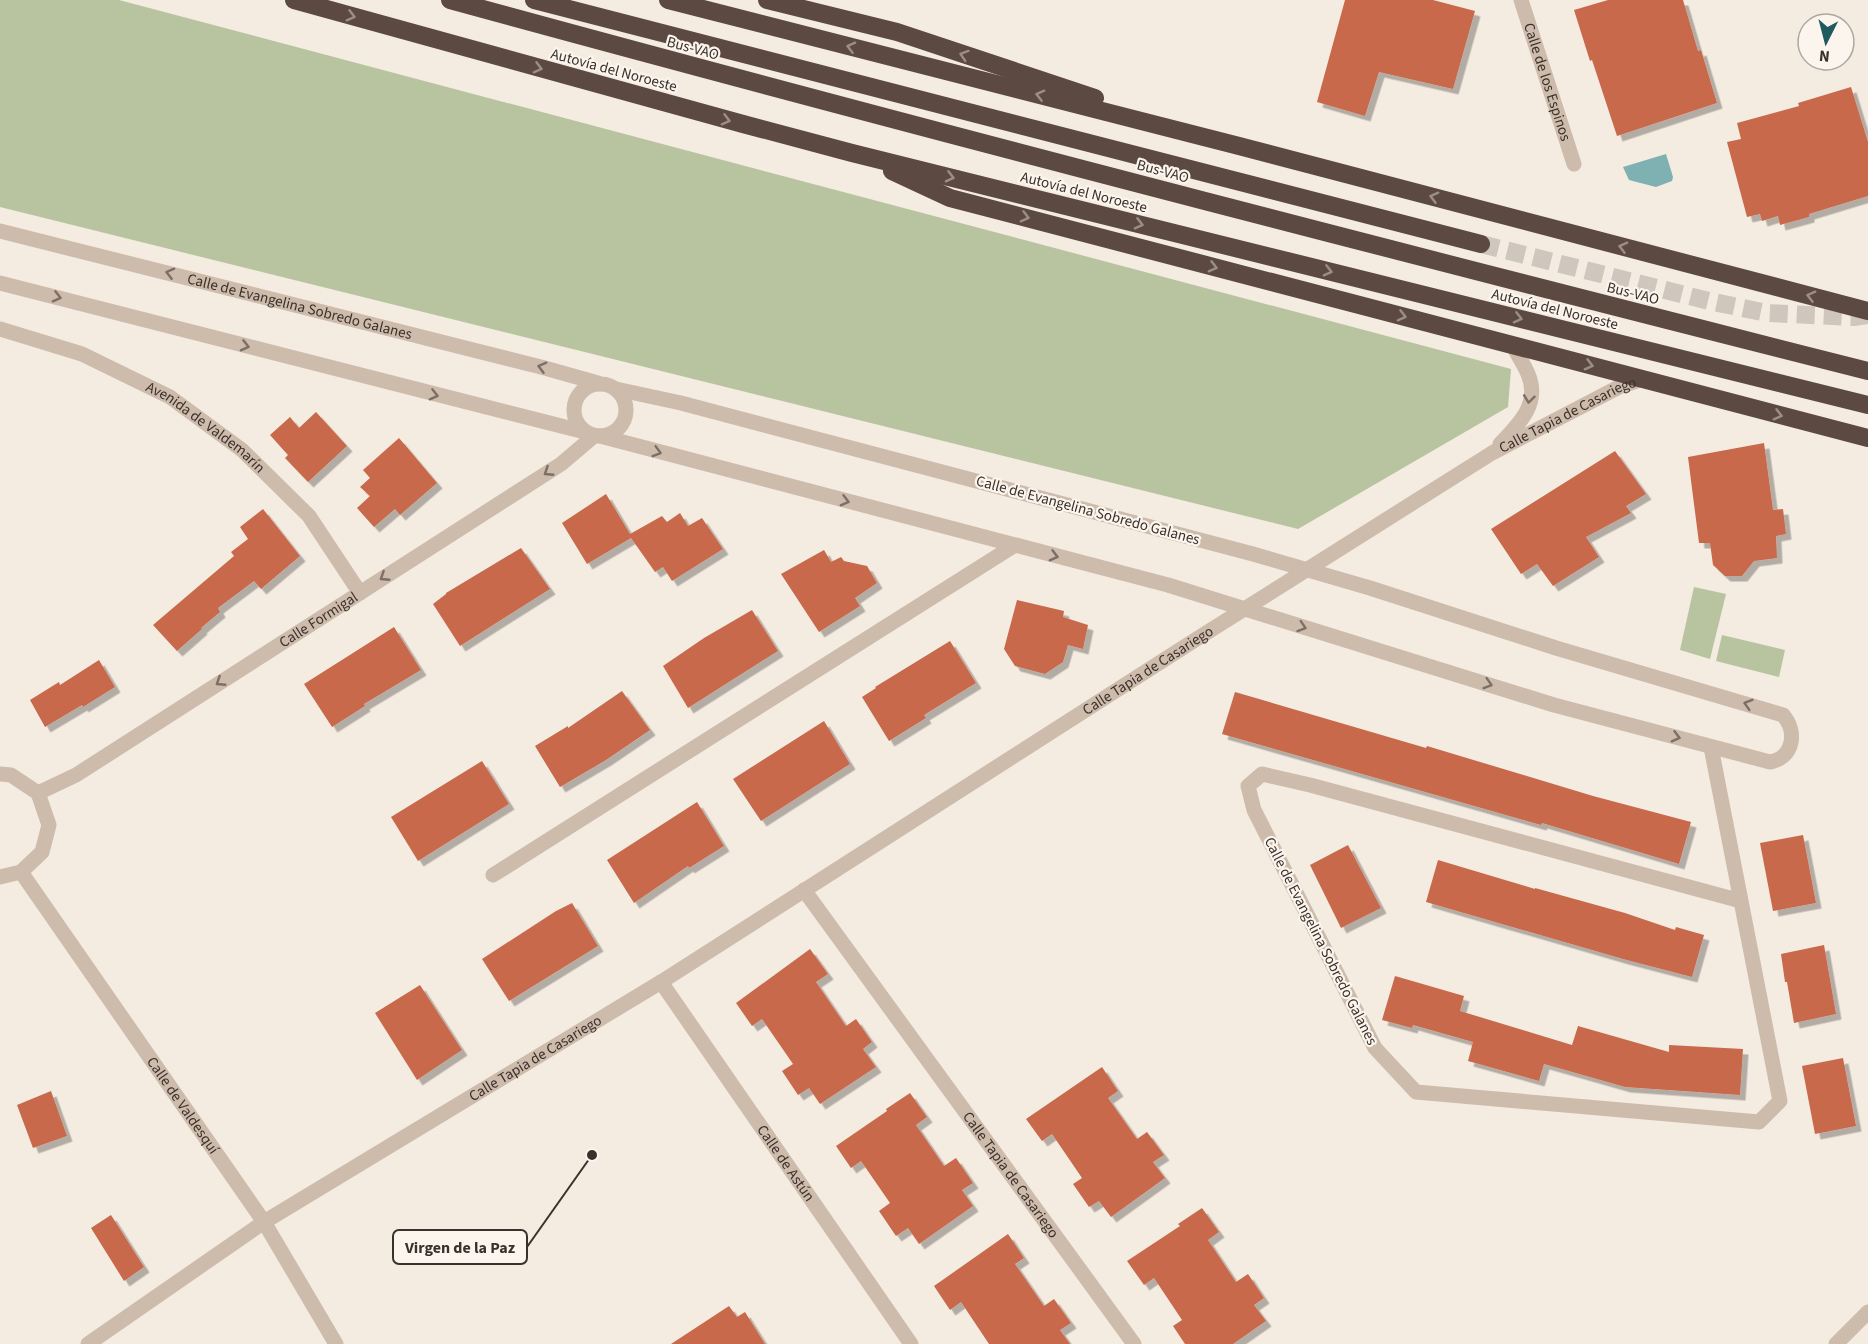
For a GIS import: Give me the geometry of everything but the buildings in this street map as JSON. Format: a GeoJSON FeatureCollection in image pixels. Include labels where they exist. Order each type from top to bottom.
{"type":"FeatureCollection","features":[{"type":"Feature","properties":{"kind":"highway","name":"Autovía del Noroeste"},"geometry":{"type":"LineString","coordinates":[[294,0],[852,153],[1868,405]]}},
{"type":"Feature","properties":{"kind":"highway","name":"Bus-VAO"},"geometry":{"type":"LineString","coordinates":[[450,0],[1476,272],[1868,371]]}},
{"type":"Feature","properties":{"kind":"highway"},"geometry":{"type":"LineString","coordinates":[[534,0],[1481,244]]}},
{"type":"Feature","properties":{"kind":"highway"},"geometry":{"type":"LineString","coordinates":[[668,0],[1239,146],[1868,311]]}},
{"type":"Feature","properties":{"kind":"highway"},"geometry":{"type":"LineString","coordinates":[[767,0],[897,32],[1239,146]]}},
{"type":"Feature","properties":{"kind":"highway"},"geometry":{"type":"LineString","coordinates":[[852,153],[951,198],[1868,438]]}},
{"type":"Feature","properties":{"kind":"street","name":"Calle de los Espinos"},"geometry":{"type":"LineString","coordinates":[[1521,0],[1574,164]]}},
{"type":"Feature","properties":{"kind":"street","name":"Calle de Evangelina Sobredo Galanes"},"geometry":{"type":"LineString","coordinates":[[0,231],[598,383]]}},
{"type":"Feature","properties":{"kind":"street","name":"Calle de Evangelina Sobredo Galanes"},"geometry":{"type":"LineString","coordinates":[[0,283],[1168,585],[1554,705],[1711,747],[1770,762],[1778,760],[1788,751],[1792,733],[1783,715],[1307,570],[704,409],[616,389]]}},
{"type":"Feature","properties":{"kind":"street","name":"Avenida de Valdemarín"},"geometry":{"type":"LineString","coordinates":[[0,329],[82,354],[170,397],[242,450],[309,516],[360,593]]}},
{"type":"Feature","properties":{"kind":"street","name":"Calle Tapia de Casariego"},"geometry":{"type":"LineString","coordinates":[[1492,453],[1524,418],[1530,403],[1529,375],[1513,345]]}},
{"type":"Feature","properties":{"kind":"street","name":"Calle Tapia de Casariego"},"geometry":{"type":"LineString","coordinates":[[88,1344],[264,1222],[661,982],[1185,646],[1492,453],[1619,387],[1643,379]]}},
{"type":"Feature","properties":{"kind":"street"},"geometry":{"type":"LineString","coordinates":[[598,383],[616,389],[625,402],[625,418],[616,431],[609,435],[593,435],[575,419],[574,403],[578,395],[583,389],[598,383]]}},
{"type":"Feature","properties":{"kind":"street","name":"Calle Formigal"},"geometry":{"type":"LineString","coordinates":[[38,793],[76,775],[561,464],[593,435]]}},
{"type":"Feature","properties":{"kind":"street"},"geometry":{"type":"LineString","coordinates":[[493,875],[1015,545]]}},
{"type":"Feature","properties":{"kind":"street","name":"Calle de Evangelina Sobredo Galanes"},"geometry":{"type":"LineString","coordinates":[[1711,747],[1780,1101],[1759,1122],[1416,1092],[1375,1048],[1254,810],[1248,786],[1262,774],[1310,785],[1741,901]]}},
{"type":"Feature","properties":{"kind":"street"},"geometry":{"type":"LineString","coordinates":[[0,774],[11,774],[38,793],[49,825],[42,852],[21,872],[0,876]]}},
{"type":"Feature","properties":{"kind":"street","name":"Calle de Valdesquí"},"geometry":{"type":"LineString","coordinates":[[21,872],[264,1222],[336,1344]]}},
{"type":"Feature","properties":{"kind":"street","name":"Calle Tapia de Casariego"},"geometry":{"type":"LineString","coordinates":[[804,890],[1134,1344]]}},
{"type":"Feature","properties":{"kind":"street","name":"Calle de Astún"},"geometry":{"type":"LineString","coordinates":[[661,982],[911,1344]]}},
{"type":"Feature","properties":{"kind":"street"},"geometry":{"type":"LineString","coordinates":[[1836,1344],[1868,1312]]}},
{"type":"Feature","properties":{"kind":"green space"},"geometry":{"type":"Polygon","coordinates":[[[0,0],[119,0],[1511,369],[1508,407],[1298,529],[0,207],[0,0]]]}},
{"type":"Feature","properties":{"kind":"green space"},"geometry":{"type":"Polygon","coordinates":[[[1694,587],[1726,594],[1710,659],[1680,650],[1694,587]]]}},
{"type":"Feature","properties":{"kind":"green space"},"geometry":{"type":"Polygon","coordinates":[[[1722,635],[1785,650],[1779,677],[1716,661],[1722,635]]]}},
{"type":"Feature","properties":{"kind":"water"},"geometry":{"type":"Polygon","coordinates":[[[1666,154],[1673,177],[1672,181],[1656,187],[1629,180],[1623,167],[1666,154]]]}},
{"type":"Feature","properties":{"kind":"tunnel"},"geometry":{"type":"LineString","coordinates":[[1481,244],[1709,301],[1767,313],[1854,317],[1868,315]]}},
{"type":"Feature","properties":{"kind":"place","name":"Virgen de la Paz"},"geometry":{"type":"Point","coordinates":[592,1155]}}]}
